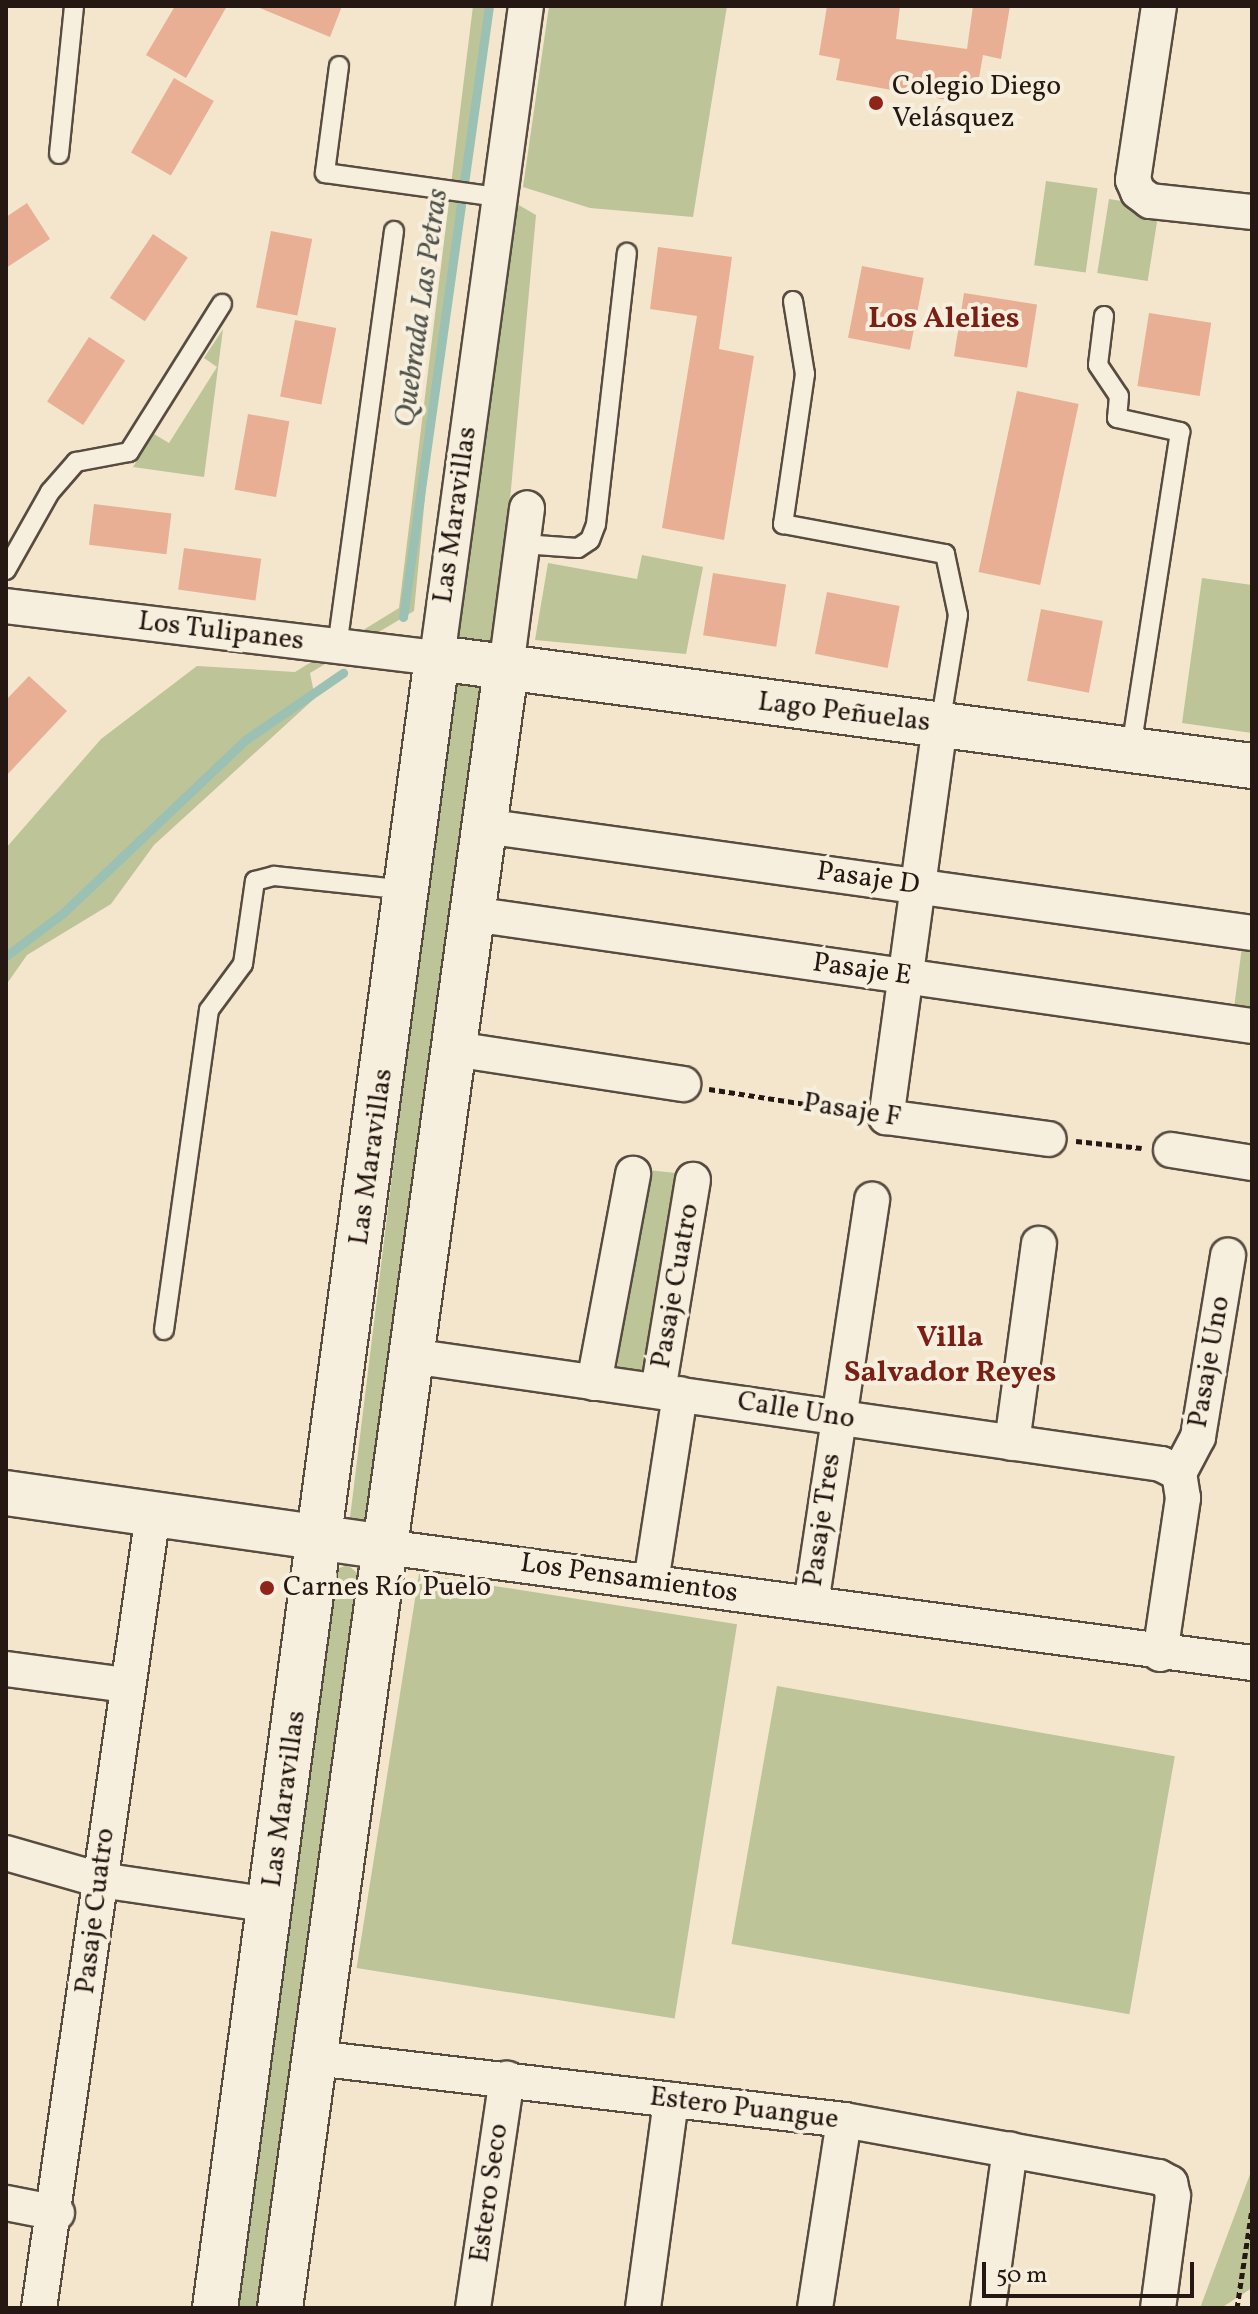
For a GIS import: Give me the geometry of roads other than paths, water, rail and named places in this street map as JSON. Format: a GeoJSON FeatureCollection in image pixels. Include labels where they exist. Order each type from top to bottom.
{"type":"FeatureCollection","features":[{"type":"Feature","properties":{"kind":"street","name":"Las Maravillas"},"geometry":{"type":"LineString","coordinates":[[215,2308],[526,6]]}},
{"type":"Feature","properties":{"kind":"street"},"geometry":{"type":"LineString","coordinates":[[1159,6],[1133,180],[1138,192],[1150,201],[1252,212]]}},
{"type":"Feature","properties":{"kind":"street"},"geometry":{"type":"LineString","coordinates":[[280,2308],[527,508]]}},
{"type":"Feature","properties":{"kind":"street","name":"Los Tulipanes"},"geometry":{"type":"LineString","coordinates":[[6,606],[437,658]]}},
{"type":"Feature","properties":{"kind":"street","name":"Lago Peñuelas"},"geometry":{"type":"LineString","coordinates":[[437,658],[1252,766]]}},
{"type":"Feature","properties":{"kind":"street"},"geometry":{"type":"LineString","coordinates":[[905,976],[940,725]]}},
{"type":"Feature","properties":{"kind":"street","name":"Pasaje D"},"geometry":{"type":"LineString","coordinates":[[484,826],[1252,933]]}},
{"type":"Feature","properties":{"kind":"street","name":"Pasaje E"},"geometry":{"type":"LineString","coordinates":[[472,914],[1252,1026]]}},
{"type":"Feature","properties":{"kind":"street","name":"Pasaje F"},"geometry":{"type":"LineString","coordinates":[[905,976],[886,1117],[1049,1139]]}},
{"type":"Feature","properties":{"kind":"street"},"geometry":{"type":"LineString","coordinates":[[454,1049],[683,1084]]}},
{"type":"Feature","properties":{"kind":"street"},"geometry":{"type":"LineString","coordinates":[[1171,1150],[1252,1163]]}},
{"type":"Feature","properties":{"kind":"street"},"geometry":{"type":"LineString","coordinates":[[594,1383],[633,1174]]}},
{"type":"Feature","properties":{"kind":"street","name":"Pasaje Cuatro"},"geometry":{"type":"LineString","coordinates":[[651,1582],[693,1180]]}},
{"type":"Feature","properties":{"kind":"street","name":"Pasaje Tres"},"geometry":{"type":"LineString","coordinates":[[811,1604],[872,1200]]}},
{"type":"Feature","properties":{"kind":"street"},"geometry":{"type":"LineString","coordinates":[[1012,1443],[1039,1244]]}},
{"type":"Feature","properties":{"kind":"street","name":"Pasaje Uno"},"geometry":{"type":"LineString","coordinates":[[1179,1473],[1198,1437],[1228,1255]]}},
{"type":"Feature","properties":{"kind":"street","name":"Calle Uno"},"geometry":{"type":"LineString","coordinates":[[411,1356],[1161,1464],[1179,1473]]}},
{"type":"Feature","properties":{"kind":"street"},"geometry":{"type":"LineString","coordinates":[[1160,1654],[1183,1498],[1179,1473]]}},
{"type":"Feature","properties":{"kind":"street","name":"Los Pensamientos"},"geometry":{"type":"LineString","coordinates":[[6,1493],[1160,1654],[1252,1663]]}},
{"type":"Feature","properties":{"kind":"street","name":"Pasaje Cuatro"},"geometry":{"type":"LineString","coordinates":[[39,2308],[57,2213],[126,1685],[153,1514]]}},
{"type":"Feature","properties":{"kind":"street"},"geometry":{"type":"LineString","coordinates":[[6,1669],[126,1685]]}},
{"type":"Feature","properties":{"kind":"street"},"geometry":{"type":"LineString","coordinates":[[6,1853],[100,1880],[271,1905]]}},
{"type":"Feature","properties":{"kind":"street","name":"Estero Puangue"},"geometry":{"type":"LineString","coordinates":[[315,2058],[844,2120],[1170,2183],[1173,2196],[1158,2308]]}},
{"type":"Feature","properties":{"kind":"street","name":"Estero Seco"},"geometry":{"type":"LineString","coordinates":[[473,2308],[507,2079]]}},
{"type":"Feature","properties":{"kind":"street"},"geometry":{"type":"LineString","coordinates":[[643,2308],[671,2100]]}},
{"type":"Feature","properties":{"kind":"street"},"geometry":{"type":"LineString","coordinates":[[815,2308],[844,2120]]}},
{"type":"Feature","properties":{"kind":"street"},"geometry":{"type":"LineString","coordinates":[[988,2308],[1010,2150]]}},
{"type":"Feature","properties":{"kind":"street"},"geometry":{"type":"LineString","coordinates":[[6,2203],[57,2213]]}},
{"type":"Feature","properties":{"kind":"lane"},"geometry":{"type":"LineString","coordinates":[[59,154],[74,6]]}},
{"type":"Feature","properties":{"kind":"lane"},"geometry":{"type":"LineString","coordinates":[[339,66],[325,173],[498,197]]}},
{"type":"Feature","properties":{"kind":"lane"},"geometry":{"type":"LineString","coordinates":[[337,647],[394,231]]}},
{"type":"Feature","properties":{"kind":"lane"},"geometry":{"type":"LineString","coordinates":[[523,544],[578,548],[590,540],[596,524],[627,253]]}},
{"type":"Feature","properties":{"kind":"lane"},"geometry":{"type":"LineString","coordinates":[[793,301],[805,374],[783,524],[945,554],[958,615],[940,725]]}},
{"type":"Feature","properties":{"kind":"lane"},"geometry":{"type":"LineString","coordinates":[[6,570],[50,492],[76,462],[129,452],[222,304]]}},
{"type":"Feature","properties":{"kind":"lane"},"geometry":{"type":"LineString","coordinates":[[1104,316],[1098,365],[1119,396],[1117,418],[1180,432],[1131,750]]}},
{"type":"Feature","properties":{"kind":"lane"},"geometry":{"type":"LineString","coordinates":[[164,1330],[209,1010],[243,964],[255,881],[274,876],[407,890]]}},
{"type":"Feature","properties":{"kind":"waterway","name":"Quebrada Las Petras"},"geometry":{"type":"LineString","coordinates":[[403,617],[489,6]]}},
{"type":"Feature","properties":{"kind":"waterway"},"geometry":{"type":"LineString","coordinates":[[6,956],[63,913],[245,740],[343,673]]}},
{"type":"Feature","properties":{"kind":"place","name":"Colegio Diego Velásquez"},"geometry":{"type":"Point","coordinates":[876,103]}},
{"type":"Feature","properties":{"kind":"place","name":"Carnes Río Puelo"},"geometry":{"type":"Point","coordinates":[267,1588]}},
{"type":"Feature","properties":{"kind":"district","name":"Los Alelies"},"geometry":{"type":"Point","coordinates":[944,319]}},
{"type":"Feature","properties":{"kind":"district","name":"Villa Salvador Reyes"},"geometry":{"type":"Point","coordinates":[950,1355]}}]}
